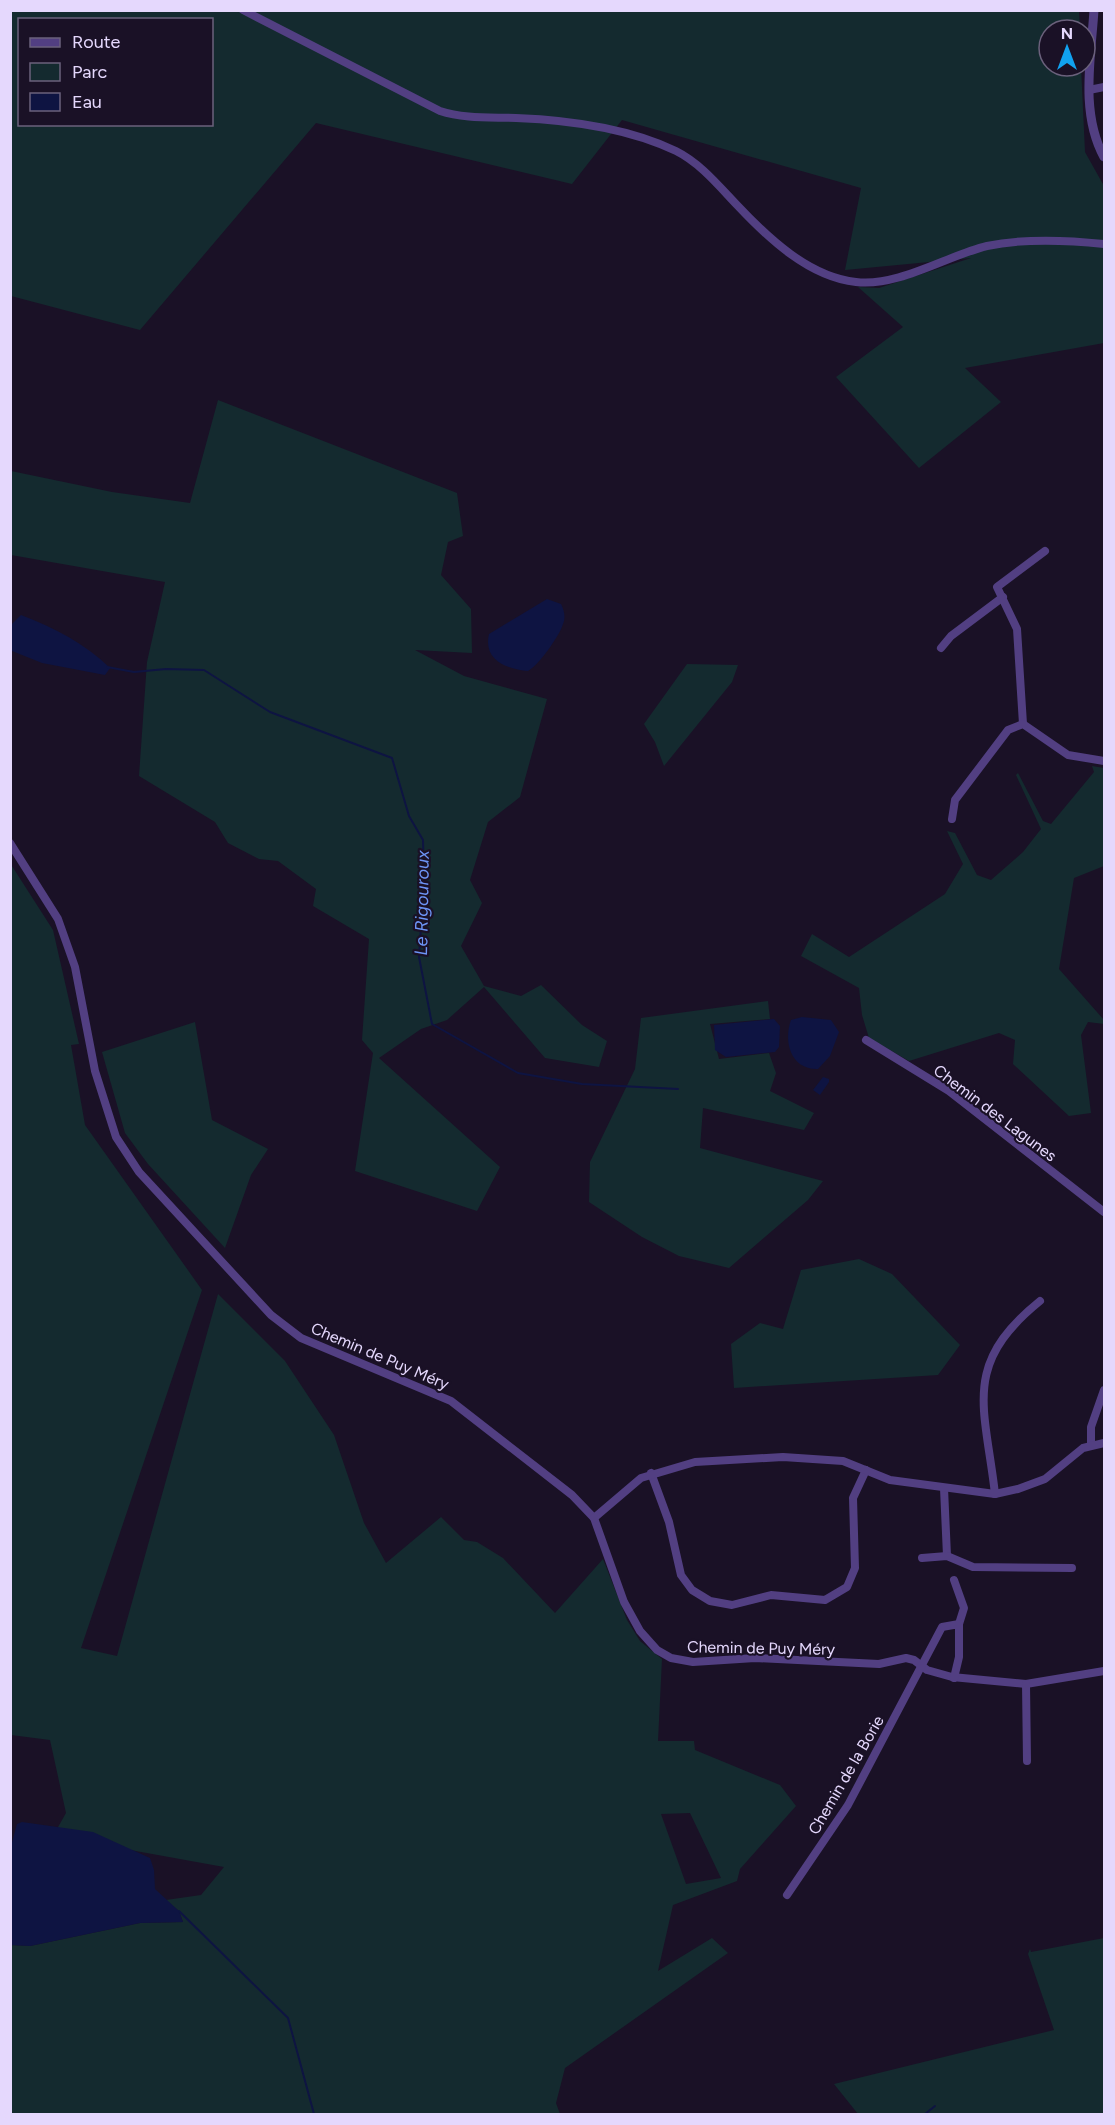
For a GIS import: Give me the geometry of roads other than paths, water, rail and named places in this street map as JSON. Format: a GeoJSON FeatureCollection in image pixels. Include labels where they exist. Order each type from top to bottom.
{"type":"FeatureCollection","features":[{"type":"Feature","properties":{"kind":"street"},"geometry":{"type":"LineString","coordinates":[[243,10],[440,111],[462,116],[562,121],[620,132],[666,146],[693,161],[756,224],[791,254],[839,279],[876,283],[987,246],[1055,239],[1104,244]]}},
{"type":"Feature","properties":{"kind":"street"},"geometry":{"type":"LineString","coordinates":[[1094,10],[1089,90],[1091,117],[1104,157]]}},
{"type":"Feature","properties":{"kind":"street"},"geometry":{"type":"LineString","coordinates":[[1089,90],[1104,87]]}},
{"type":"Feature","properties":{"kind":"street"},"geometry":{"type":"LineString","coordinates":[[1023,724],[1017,629],[997,587],[1046,551]]}},
{"type":"Feature","properties":{"kind":"street"},"geometry":{"type":"LineString","coordinates":[[941,648],[951,636],[1003,597]]}},
{"type":"Feature","properties":{"kind":"street"},"geometry":{"type":"LineString","coordinates":[[1023,724],[1068,755],[1104,761]]}},
{"type":"Feature","properties":{"kind":"street"},"geometry":{"type":"LineString","coordinates":[[952,819],[955,800],[1008,730],[1023,724]]}},
{"type":"Feature","properties":{"kind":"street","name":"Chemin de Puy Méry"},"geometry":{"type":"LineString","coordinates":[[10,843],[58,919],[75,967],[95,1071],[116,1137],[139,1172],[271,1315],[301,1338],[451,1401],[572,1496],[594,1518],[624,1602],[640,1631],[657,1650],[672,1658],[693,1662],[755,1658],[879,1664],[906,1658],[927,1670],[954,1677],[1026,1684],[1104,1671]]}},
{"type":"Feature","properties":{"kind":"street","name":"Chemin des Lagunes"},"geometry":{"type":"LineString","coordinates":[[866,1040],[949,1091],[1104,1212]]}},
{"type":"Feature","properties":{"kind":"street"},"geometry":{"type":"LineString","coordinates":[[994,1494],[981,1393],[989,1358],[1019,1318],[1040,1301]]}},
{"type":"Feature","properties":{"kind":"street"},"geometry":{"type":"LineString","coordinates":[[1091,1445],[1091,1426],[1104,1390]]}},
{"type":"Feature","properties":{"kind":"street"},"geometry":{"type":"LineString","coordinates":[[594,1518],[632,1484],[651,1473],[695,1462],[783,1457],[843,1461],[890,1480],[994,1494],[1018,1490],[1045,1479],[1083,1448],[1104,1443]]}},
{"type":"Feature","properties":{"kind":"street"},"geometry":{"type":"LineString","coordinates":[[651,1473],[669,1522],[681,1575],[692,1590],[710,1601],[732,1605],[771,1595],[825,1600],[847,1587],[855,1568],[854,1498],[866,1470]]}},
{"type":"Feature","properties":{"kind":"street"},"geometry":{"type":"LineString","coordinates":[[944,1488],[947,1556]]}},
{"type":"Feature","properties":{"kind":"street"},"geometry":{"type":"LineString","coordinates":[[922,1558],[947,1556],[973,1567],[1072,1568]]}},
{"type":"Feature","properties":{"kind":"street"},"geometry":{"type":"LineString","coordinates":[[954,1580],[964,1608],[959,1624],[959,1657],[954,1677]]}},
{"type":"Feature","properties":{"kind":"street","name":"Chemin de la Borie"},"geometry":{"type":"LineString","coordinates":[[787,1895],[848,1805],[942,1627],[959,1624]]}},
{"type":"Feature","properties":{"kind":"street"},"geometry":{"type":"LineString","coordinates":[[1026,1684],[1027,1761]]}},
{"type":"Feature","properties":{"kind":"water"},"geometry":{"type":"Polygon","coordinates":[[[547,599],[561,604],[564,619],[558,635],[533,668],[528,671],[512,668],[493,657],[489,650],[489,634],[547,599]]]}},
{"type":"Feature","properties":{"kind":"water"},"geometry":{"type":"Polygon","coordinates":[[[21,615],[68,637],[90,651],[110,668],[105,675],[42,663],[12,651],[11,625],[21,615]]]}},
{"type":"Feature","properties":{"kind":"water"},"geometry":{"type":"Polygon","coordinates":[[[802,1017],[831,1020],[839,1032],[830,1056],[818,1069],[801,1065],[791,1053],[788,1037],[791,1020],[802,1017]]]}},
{"type":"Feature","properties":{"kind":"water"},"geometry":{"type":"Polygon","coordinates":[[[774,1019],[780,1026],[779,1047],[775,1052],[726,1057],[715,1050],[714,1025],[774,1019]]]}},
{"type":"Feature","properties":{"kind":"water"},"geometry":{"type":"Polygon","coordinates":[[[823,1077],[829,1079],[829,1082],[820,1095],[813,1090],[823,1077]]]}},
{"type":"Feature","properties":{"kind":"water"},"geometry":{"type":"Polygon","coordinates":[[[22,1822],[93,1832],[150,1858],[154,1870],[155,1889],[179,1911],[183,1922],[140,1923],[30,1946],[11,1945],[11,1846],[17,1824],[22,1822]]]}},
{"type":"Feature","properties":{"kind":"waterway","name":"Le Rigouroux"},"geometry":{"type":"LineString","coordinates":[[107,667],[134,672],[166,669],[204,670],[270,712],[392,758],[409,816],[423,840],[424,883],[419,957],[432,1024],[518,1073],[582,1084],[678,1089]]}},
{"type":"Feature","properties":{"kind":"waterway"},"geometry":{"type":"LineString","coordinates":[[179,1911],[288,2018],[314,2114]]}},
{"type":"Feature","properties":{"kind":"waterway"},"geometry":{"type":"LineString","coordinates":[[925,2114],[935,2106]]}}]}
